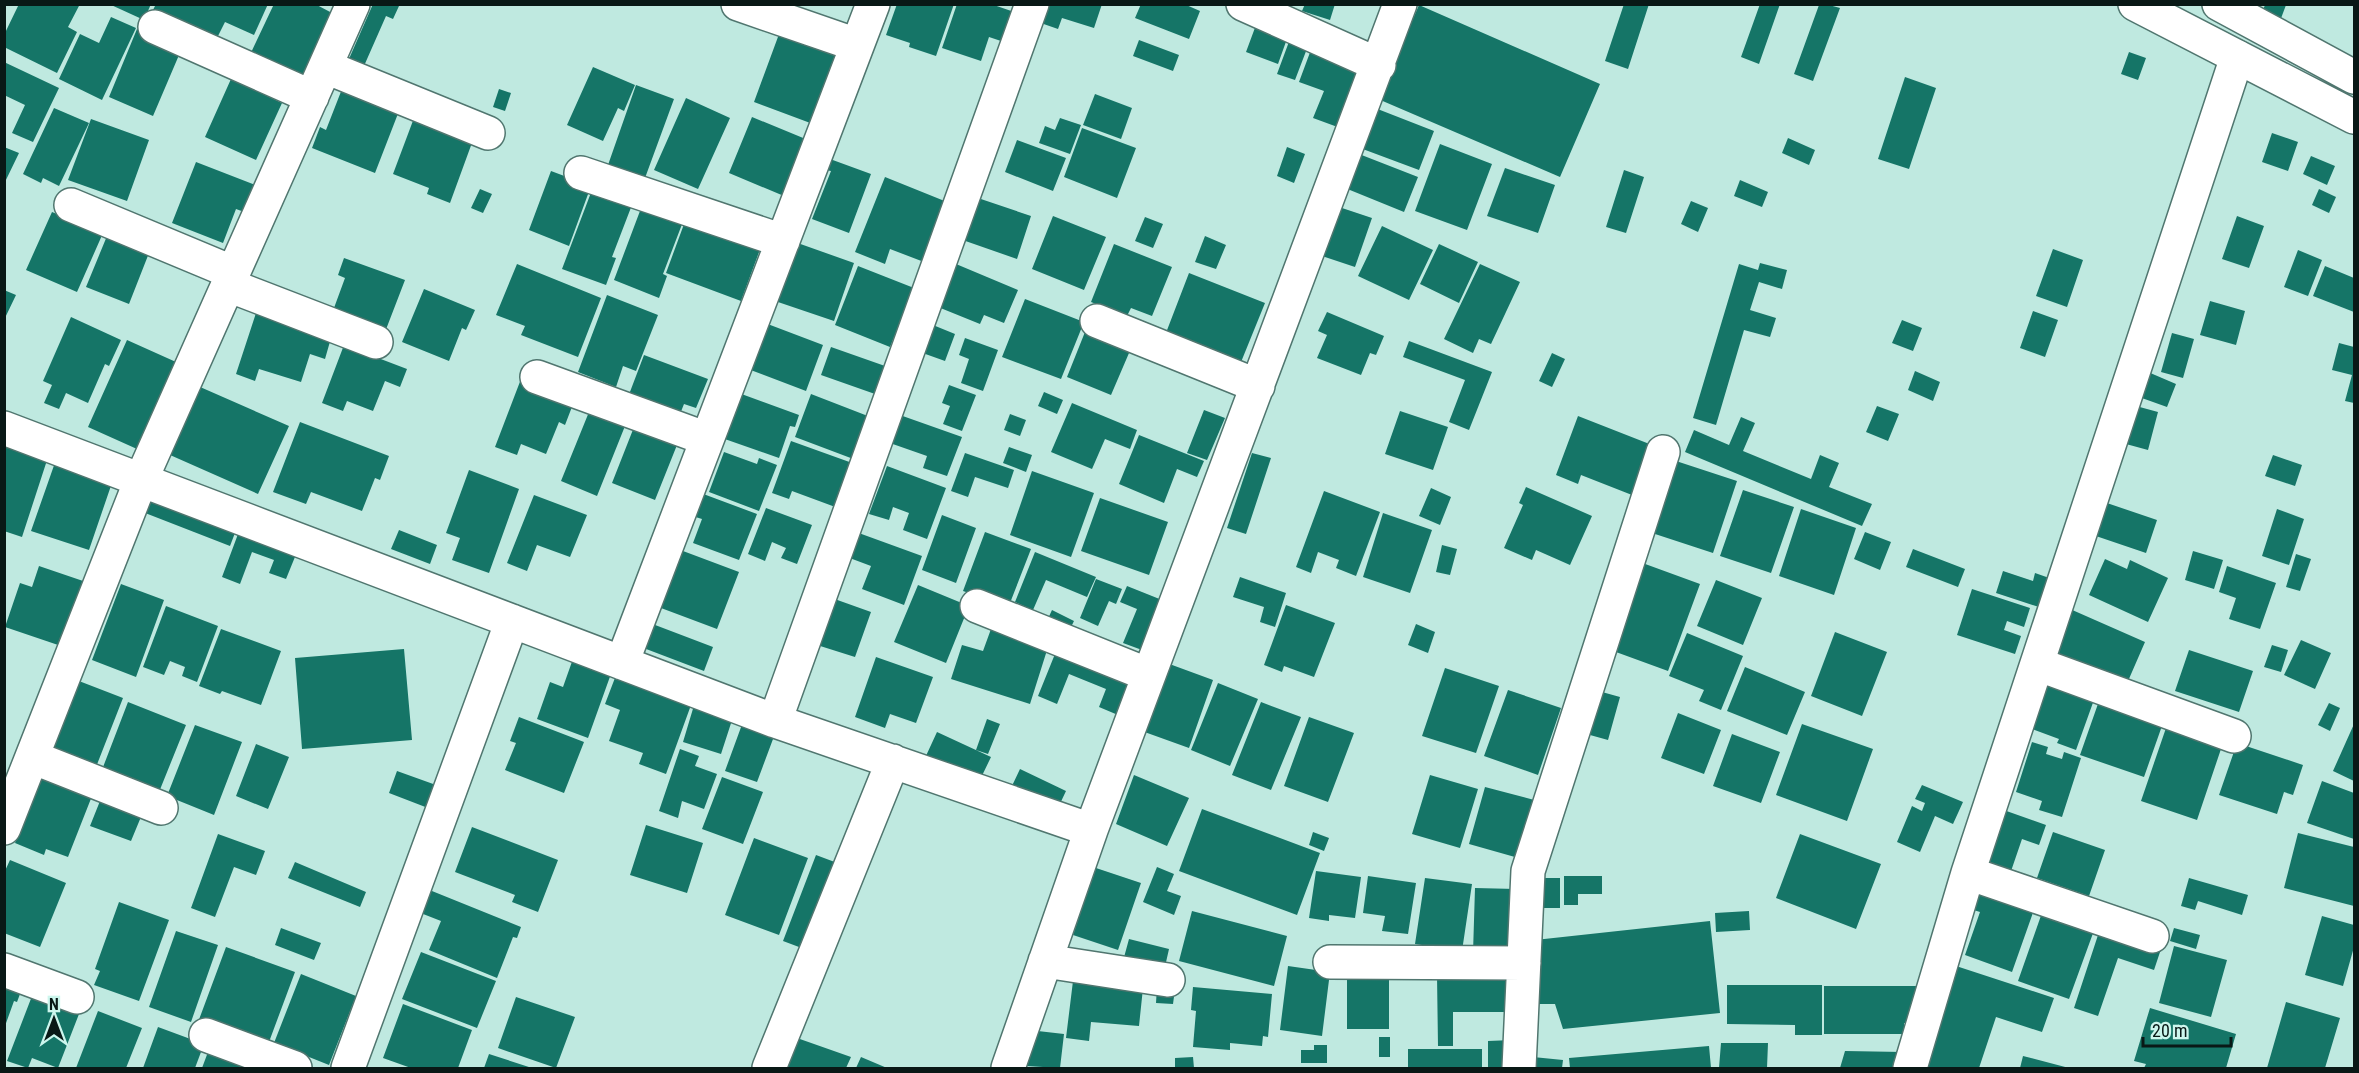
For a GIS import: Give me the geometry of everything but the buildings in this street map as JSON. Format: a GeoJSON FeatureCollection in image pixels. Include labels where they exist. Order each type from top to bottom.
{"type":"FeatureCollection","features":[{"type":"Feature","properties":{"kind":"street"},"geometry":{"type":"LineString","coordinates":[[4,828],[141,480],[353,4]]}},
{"type":"Feature","properties":{"kind":"street"},"geometry":{"type":"LineString","coordinates":[[738,4],[857,45]]}},
{"type":"Feature","properties":{"kind":"street"},"geometry":{"type":"LineString","coordinates":[[622,663],[873,4]]}},
{"type":"Feature","properties":{"kind":"street"},"geometry":{"type":"LineString","coordinates":[[775,721],[1032,4]]}},
{"type":"Feature","properties":{"kind":"street"},"geometry":{"type":"LineString","coordinates":[[1243,4],[1378,65]]}},
{"type":"Feature","properties":{"kind":"street"},"geometry":{"type":"LineString","coordinates":[[1008,1068],[1091,830],[1400,4]]}},
{"type":"Feature","properties":{"kind":"street"},"geometry":{"type":"LineString","coordinates":[[2135,4],[2355,117]]}},
{"type":"Feature","properties":{"kind":"street"},"geometry":{"type":"LineString","coordinates":[[2218,4],[2355,77]]}},
{"type":"Feature","properties":{"kind":"street"},"geometry":{"type":"LineString","coordinates":[[155,27],[312,97]]}},
{"type":"Feature","properties":{"kind":"street"},"geometry":{"type":"LineString","coordinates":[[1910,1068],[1968,873],[2237,57]]}},
{"type":"Feature","properties":{"kind":"street"},"geometry":{"type":"LineString","coordinates":[[326,67],[488,133]]}},
{"type":"Feature","properties":{"kind":"street"},"geometry":{"type":"LineString","coordinates":[[581,173],[783,241]]}},
{"type":"Feature","properties":{"kind":"street"},"geometry":{"type":"LineString","coordinates":[[71,205],[231,279],[376,342]]}},
{"type":"Feature","properties":{"kind":"street"},"geometry":{"type":"LineString","coordinates":[[1097,321],[1258,386]]}},
{"type":"Feature","properties":{"kind":"street"},"geometry":{"type":"LineString","coordinates":[[537,377],[707,439]]}},
{"type":"Feature","properties":{"kind":"street"},"geometry":{"type":"LineString","coordinates":[[4,428],[775,721],[1091,830]]}},
{"type":"Feature","properties":{"kind":"street"},"geometry":{"type":"LineString","coordinates":[[1519,1068],[1528,871],[1663,452]]}},
{"type":"Feature","properties":{"kind":"street"},"geometry":{"type":"LineString","coordinates":[[977,606],[1149,675]]}},
{"type":"Feature","properties":{"kind":"street"},"geometry":{"type":"LineString","coordinates":[[355,1066],[512,621]]}},
{"type":"Feature","properties":{"kind":"street"},"geometry":{"type":"LineString","coordinates":[[2037,664],[2234,736]]}},
{"type":"Feature","properties":{"kind":"street"},"geometry":{"type":"LineString","coordinates":[[32,757],[161,808]]}},
{"type":"Feature","properties":{"kind":"street"},"geometry":{"type":"LineString","coordinates":[[769,1068],[893,761]]}},
{"type":"Feature","properties":{"kind":"street"},"geometry":{"type":"LineString","coordinates":[[1968,873],[2152,936]]}},
{"type":"Feature","properties":{"kind":"street"},"geometry":{"type":"LineString","coordinates":[[1045,961],[1168,980]]}},
{"type":"Feature","properties":{"kind":"street"},"geometry":{"type":"LineString","coordinates":[[1330,962],[1524,963]]}},
{"type":"Feature","properties":{"kind":"street"},"geometry":{"type":"LineString","coordinates":[[4,970],[77,997]]}},
{"type":"Feature","properties":{"kind":"street"},"geometry":{"type":"LineString","coordinates":[[207,1035],[295,1068]]}}]}
